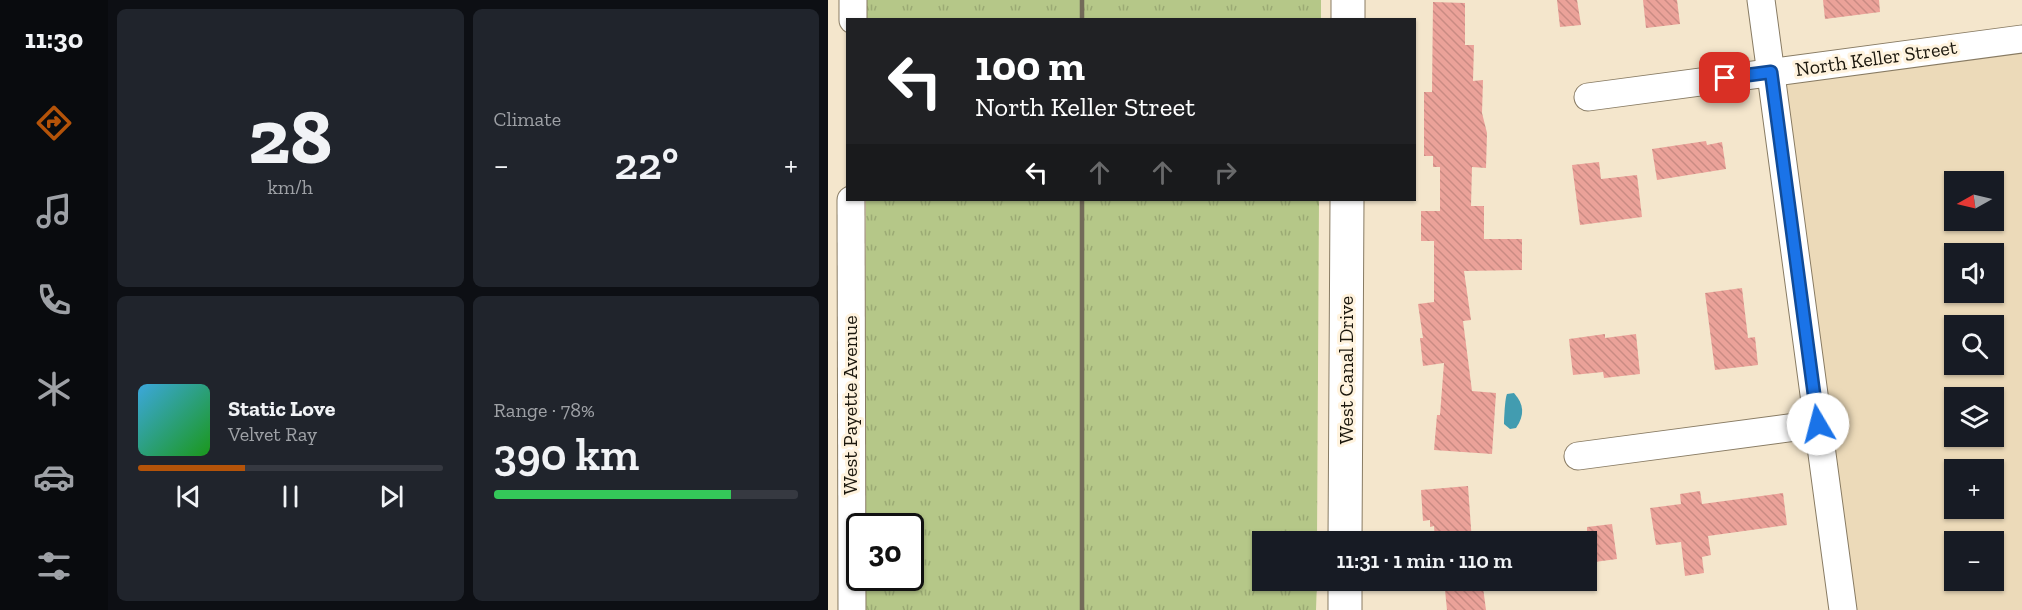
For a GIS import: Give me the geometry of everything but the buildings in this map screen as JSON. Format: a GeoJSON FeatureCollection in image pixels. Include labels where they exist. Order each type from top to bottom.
{"type":"FeatureCollection","features":[{"type":"Feature","properties":{"kind":"street"},"geometry":{"type":"LineString","coordinates":[[853,0],[853,18]]}},
{"type":"Feature","properties":{"kind":"street"},"geometry":{"type":"LineString","coordinates":[[1348,0],[1348,18]]}},
{"type":"Feature","properties":{"kind":"street"},"geometry":{"type":"LineString","coordinates":[[1761,0],[1843,610]]}},
{"type":"Feature","properties":{"kind":"street","name":"North Keller Street"},"geometry":{"type":"LineString","coordinates":[[1588,97],[2022,39]]}},
{"type":"Feature","properties":{"kind":"street","name":"West Payette Avenue"},"geometry":{"type":"LineString","coordinates":[[850,201],[839,292],[852,610]]}},
{"type":"Feature","properties":{"kind":"street","name":"West Canal Drive"},"geometry":{"type":"LineString","coordinates":[[1345,531],[1347,201]]}},
{"type":"Feature","properties":{"kind":"street"},"geometry":{"type":"LineString","coordinates":[[1578,456],[1818,424]]}},
{"type":"Feature","properties":{"kind":"street"},"geometry":{"type":"LineString","coordinates":[[1345,591],[1345,610]]}},
{"type":"Feature","properties":{"kind":"shaded area"},"geometry":{"type":"Polygon","coordinates":[[[2022,39],[2022,610],[1843,610],[1771,72],[2022,39]]]}},
{"type":"Feature","properties":{"kind":"green space"},"geometry":{"type":"Polygon","coordinates":[[[867,0],[1321,0],[1321,18],[867,18],[867,0]]]}},
{"type":"Feature","properties":{"kind":"green space"},"geometry":{"type":"Polygon","coordinates":[[[866,201],[1319,201],[1317,531],[1252,531],[1252,591],[1317,591],[1316,610],[863,610],[863,591],[924,591],[924,513],[864,513],[866,201]]]}},
{"type":"Feature","properties":{"kind":"water"},"geometry":{"type":"Polygon","coordinates":[[[1514,393],[1520,401],[1522,414],[1516,428],[1510,429],[1504,424],[1505,404],[1507,394],[1514,393]]]}},
{"type":"Feature","properties":{"kind":"railway"},"geometry":{"type":"LineString","coordinates":[[1082,0],[1082,18]]}},
{"type":"Feature","properties":{"kind":"railway"},"geometry":{"type":"LineString","coordinates":[[1082,201],[1082,610]]}},
{"type":"Feature","properties":{"kind":"route"},"geometry":{"type":"LineString","coordinates":[[1725,78],[1771,72],[1818,424]]}}]}
